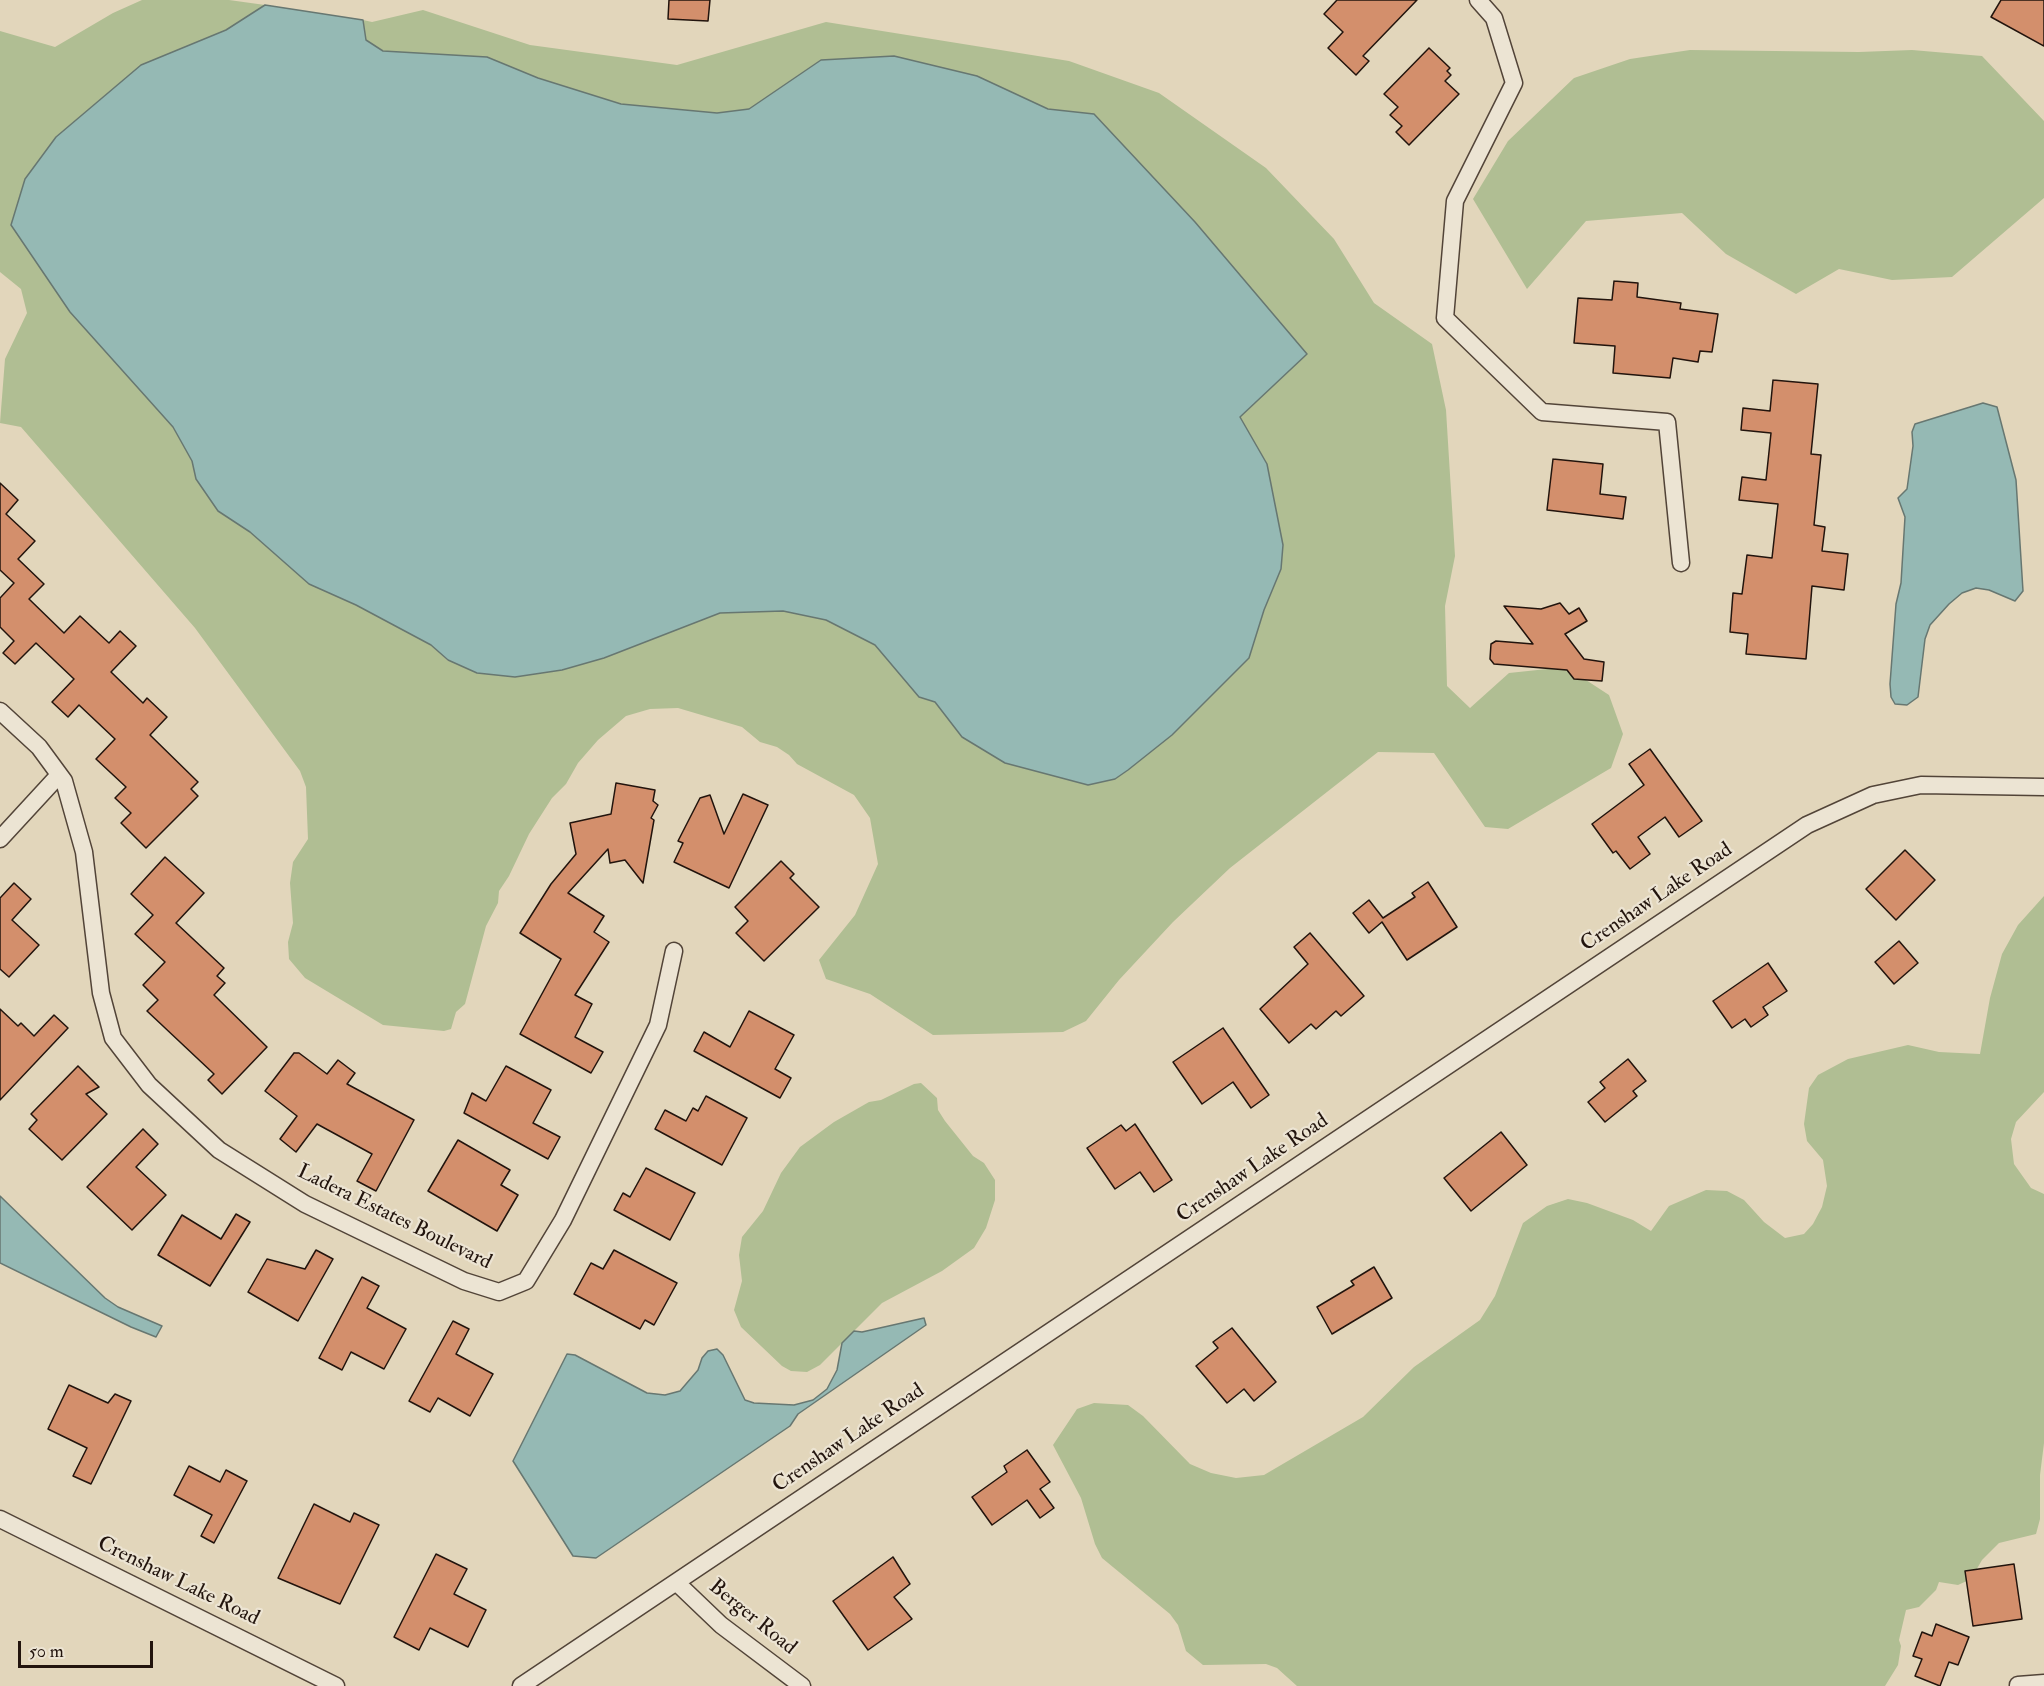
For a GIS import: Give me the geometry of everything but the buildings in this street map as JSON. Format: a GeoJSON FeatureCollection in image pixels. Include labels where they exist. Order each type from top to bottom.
{"type":"FeatureCollection","features":[{"type":"Feature","properties":{"kind":"street"},"geometry":{"type":"LineString","coordinates":[[1478,0],[1494,18],[1514,83],[1455,201],[1445,318],[1542,412],[1667,422],[1682,563]]}},
{"type":"Feature","properties":{"kind":"street","name":"Ladera Estates Boulevard"},"geometry":{"type":"LineString","coordinates":[[0,711],[39,747],[64,781],[84,852],[101,993],[113,1038],[149,1085],[219,1150],[305,1204],[464,1281],[499,1292],[526,1281],[563,1220],[658,1024],[674,951]]}},
{"type":"Feature","properties":{"kind":"street"},"geometry":{"type":"LineString","coordinates":[[0,839],[59,775]]}},
{"type":"Feature","properties":{"kind":"street","name":"Crenshaw Lake Road"},"geometry":{"type":"LineString","coordinates":[[521,1686],[1807,825],[1873,795],[1921,785],[2044,787]]}},
{"type":"Feature","properties":{"kind":"street","name":"Crenshaw Lake Road"},"geometry":{"type":"LineString","coordinates":[[0,1519],[336,1686]]}},
{"type":"Feature","properties":{"kind":"street","name":"Berger Road"},"geometry":{"type":"LineString","coordinates":[[676,1582],[721,1625],[802,1686]]}},
{"type":"Feature","properties":{"kind":"street"},"geometry":{"type":"LineString","coordinates":[[2018,1685],[2044,1683]]}},
{"type":"Feature","properties":{"kind":"green space"},"geometry":{"type":"Polygon","coordinates":[[[142,0],[229,0],[265,5],[226,30],[141,65],[56,137],[25,179],[11,225],[70,312],[173,427],[192,461],[196,479],[218,511],[250,532],[309,584],[356,605],[431,645],[448,661],[562,670],[604,658],[720,613],[783,611],[826,620],[875,645],[919,697],[935,702],[962,737],[1056,775],[1088,785],[1115,779],[1128,770],[1172,734],[1249,658],[1264,610],[1281,569],[1283,545],[1267,464],[1240,417],[1307,354],[1195,222],[1094,114],[1048,109],[977,76],[821,60],[749,109],[717,113],[621,104],[538,78],[384,51],[366,40],[363,20],[372,22],[423,10],[530,45],[677,65],[826,22],[1069,61],[1159,93],[1266,168],[1334,239],[1374,303],[1432,344],[1446,410],[1455,556],[1445,606],[1447,686],[1470,708],[1509,673],[1566,667],[1609,695],[1623,734],[1611,768],[1508,829],[1485,827],[1434,753],[1378,752],[1230,868],[1173,922],[1119,980],[1086,1021],[1063,1032],[933,1035],[870,994],[826,979],[819,960],[855,915],[878,864],[870,818],[854,795],[797,764],[777,747],[760,742],[742,727],[678,708],[650,709],[626,716],[598,740],[578,763],[566,784],[552,798],[529,834],[509,876],[499,891],[498,903],[486,926],[465,1004],[456,1012],[451,1029],[444,1031],[383,1025],[305,978],[289,959],[288,942],[293,923],[290,883],[293,862],[308,839],[306,787],[300,771],[195,628],[21,427],[0,423],[5,359],[27,313],[21,289],[0,272],[0,31],[55,47],[113,13],[142,0]]]}},
{"type":"Feature","properties":{"kind":"green space"},"geometry":{"type":"Polygon","coordinates":[[[1690,50],[1859,52],[1912,50],[1982,56],[2044,121],[2044,198],[1952,277],[1892,280],[1839,269],[1796,294],[1726,254],[1682,213],[1586,221],[1527,289],[1473,199],[1508,141],[1574,78],[1630,59],[1690,50]]]}},
{"type":"Feature","properties":{"kind":"green space"},"geometry":{"type":"Polygon","coordinates":[[[2044,896],[2044,1092],[2016,1122],[2011,1139],[2014,1164],[2031,1188],[2044,1194],[2044,1443],[2040,1475],[2040,1519],[2036,1534],[1999,1543],[1982,1560],[1971,1579],[1958,1585],[1939,1582],[1936,1590],[1919,1607],[1906,1610],[1899,1640],[1901,1646],[1898,1665],[1885,1686],[1297,1686],[1277,1668],[1266,1664],[1203,1665],[1186,1651],[1178,1625],[1170,1614],[1102,1558],[1095,1544],[1081,1498],[1053,1445],[1077,1409],[1094,1403],[1128,1405],[1143,1416],[1190,1464],[1211,1473],[1236,1478],[1264,1475],[1363,1417],[1414,1367],[1480,1320],[1495,1296],[1523,1223],[1547,1206],[1568,1199],[1587,1203],[1633,1220],[1651,1231],[1669,1206],[1706,1190],[1727,1191],[1744,1200],[1764,1222],[1785,1238],[1804,1234],[1813,1224],[1822,1207],[1827,1186],[1823,1160],[1807,1141],[1804,1124],[1809,1088],[1818,1075],[1848,1059],[1908,1045],[1939,1052],[1980,1054],[1990,998],[2002,954],[2018,925],[2044,896]]]}},
{"type":"Feature","properties":{"kind":"green space"},"geometry":{"type":"Polygon","coordinates":[[[921,1083],[937,1098],[938,1110],[945,1121],[973,1156],[984,1163],[995,1180],[995,1200],[986,1228],[974,1248],[942,1271],[882,1303],[820,1365],[807,1372],[791,1371],[782,1366],[741,1327],[734,1310],[742,1281],[739,1255],[742,1237],[763,1211],[781,1173],[800,1147],[834,1122],[869,1102],[881,1100],[914,1084],[921,1083]]]}},
{"type":"Feature","properties":{"kind":"water"},"geometry":{"type":"Polygon","coordinates":[[[265,5],[363,20],[366,40],[383,51],[487,57],[538,78],[621,104],[717,113],[749,109],[821,60],[894,56],[977,76],[1048,109],[1094,114],[1195,222],[1307,354],[1240,417],[1267,464],[1283,545],[1281,569],[1264,610],[1249,658],[1172,735],[1128,770],[1115,779],[1088,785],[1005,763],[962,737],[935,702],[919,697],[875,645],[826,620],[783,611],[720,613],[604,658],[562,670],[515,677],[477,673],[448,660],[431,645],[356,605],[309,584],[250,532],[218,511],[196,479],[192,461],[173,427],[70,312],[11,225],[25,179],[56,137],[141,65],[226,30],[265,5]]]}},
{"type":"Feature","properties":{"kind":"water"},"geometry":{"type":"Polygon","coordinates":[[[1983,403],[1997,407],[2016,480],[2023,591],[2015,601],[1989,590],[1976,588],[1962,593],[1949,604],[1930,625],[1925,639],[1918,697],[1907,705],[1895,704],[1891,697],[1890,684],[1896,604],[1901,583],[1905,517],[1898,498],[1907,489],[1913,446],[1912,432],[1915,424],[1983,403]]]}},
{"type":"Feature","properties":{"kind":"water"},"geometry":{"type":"Polygon","coordinates":[[[0,1196],[105,1298],[118,1307],[162,1326],[156,1337],[0,1263],[0,1196]]]}},
{"type":"Feature","properties":{"kind":"water"},"geometry":{"type":"Polygon","coordinates":[[[924,1318],[926,1325],[798,1414],[790,1426],[596,1558],[573,1556],[513,1461],[567,1354],[575,1355],[647,1393],[665,1395],[680,1391],[698,1370],[702,1358],[708,1351],[717,1349],[723,1355],[745,1400],[754,1403],[794,1405],[813,1400],[827,1389],[837,1370],[842,1343],[854,1331],[862,1332],[924,1318]]]}}]}
